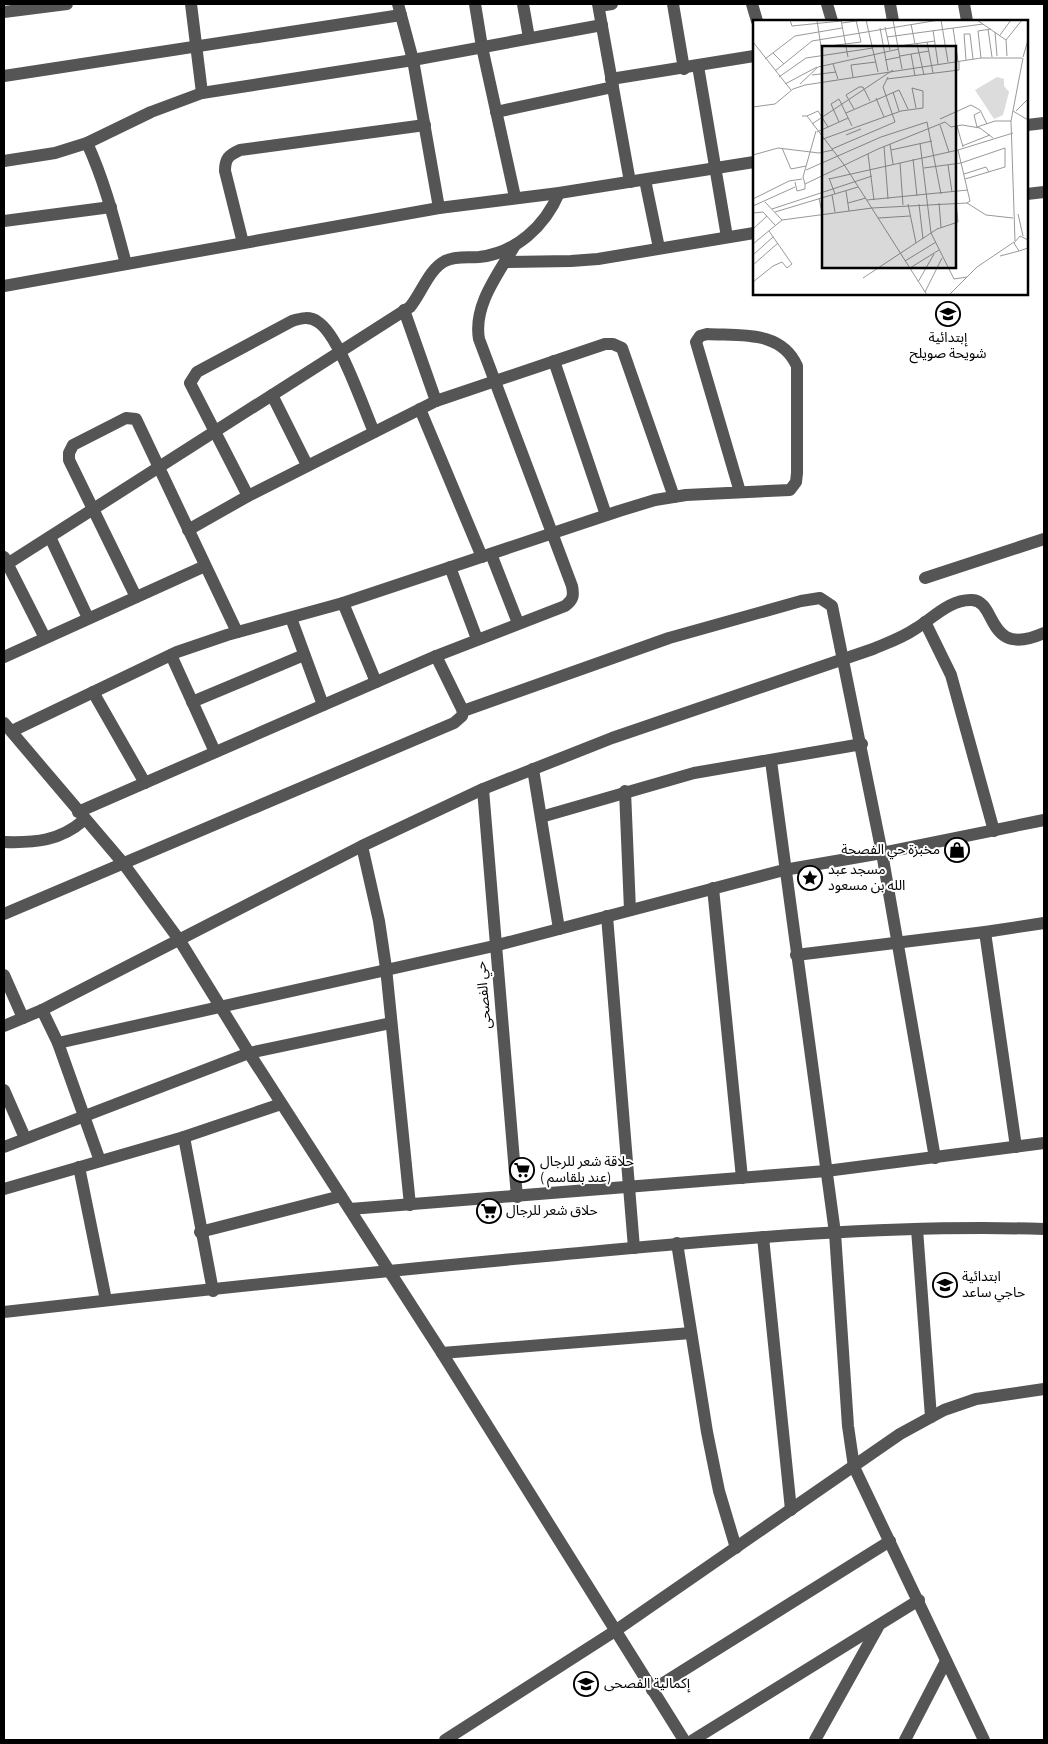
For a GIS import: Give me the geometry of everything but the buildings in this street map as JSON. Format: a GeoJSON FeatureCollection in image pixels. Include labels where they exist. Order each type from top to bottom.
{"type":"FeatureCollection","features":[{"type":"Feature","properties":{"kind":"street"},"geometry":{"type":"LineString","coordinates":[[4,12],[67,4]]}},
{"type":"Feature","properties":{"kind":"street"},"geometry":{"type":"LineString","coordinates":[[191,4],[202,93]]}},
{"type":"Feature","properties":{"kind":"street"},"geometry":{"type":"LineString","coordinates":[[475,4],[482,47],[516,198]]}},
{"type":"Feature","properties":{"kind":"street"},"geometry":{"type":"LineString","coordinates":[[523,4],[529,38]]}},
{"type":"Feature","properties":{"kind":"street"},"geometry":{"type":"LineString","coordinates":[[612,4],[598,5],[630,182]]}},
{"type":"Feature","properties":{"kind":"street"},"geometry":{"type":"LineString","coordinates":[[673,4],[684,69]]}},
{"type":"Feature","properties":{"kind":"street"},"geometry":{"type":"LineString","coordinates":[[752,4],[757,20]]}},
{"type":"Feature","properties":{"kind":"street"},"geometry":{"type":"LineString","coordinates":[[827,4],[832,20]]}},
{"type":"Feature","properties":{"kind":"street"},"geometry":{"type":"LineString","coordinates":[[890,4],[893,20]]}},
{"type":"Feature","properties":{"kind":"street"},"geometry":{"type":"LineString","coordinates":[[964,4],[966,20]]}},
{"type":"Feature","properties":{"kind":"street"},"geometry":{"type":"LineString","coordinates":[[4,76],[196,48],[400,10],[414,60],[438,208]]}},
{"type":"Feature","properties":{"kind":"street"},"geometry":{"type":"LineString","coordinates":[[4,161],[55,153],[87,143],[151,112],[202,93],[414,60],[602,25]]}},
{"type":"Feature","properties":{"kind":"street"},"geometry":{"type":"LineString","coordinates":[[496,112],[612,83],[753,56]]}},
{"type":"Feature","properties":{"kind":"street"},"geometry":{"type":"LineString","coordinates":[[698,66],[727,237]]}},
{"type":"Feature","properties":{"kind":"street"},"geometry":{"type":"LineString","coordinates":[[1028,125],[1044,123]]}},
{"type":"Feature","properties":{"kind":"street"},"geometry":{"type":"LineString","coordinates":[[243,243],[225,171],[225,163],[229,156],[240,150],[424,125]]}},
{"type":"Feature","properties":{"kind":"street"},"geometry":{"type":"LineString","coordinates":[[87,143],[97,165],[111,207],[126,264]]}},
{"type":"Feature","properties":{"kind":"street"},"geometry":{"type":"LineString","coordinates":[[4,286],[438,208],[559,193],[753,162]]}},
{"type":"Feature","properties":{"kind":"street"},"geometry":{"type":"LineString","coordinates":[[645,180],[658,248]]}},
{"type":"Feature","properties":{"kind":"street"},"geometry":{"type":"LineString","coordinates":[[1028,194],[1044,192]]}},
{"type":"Feature","properties":{"kind":"street"},"geometry":{"type":"LineString","coordinates":[[45,638],[5,562],[50,537],[404,310],[420,296],[434,272],[443,262],[456,257],[496,254],[515,245],[540,226],[559,193]]}},
{"type":"Feature","properties":{"kind":"street"},"geometry":{"type":"LineString","coordinates":[[4,221],[111,207]]}},
{"type":"Feature","properties":{"kind":"street"},"geometry":{"type":"LineString","coordinates":[[506,262],[570,262],[753,233]]}},
{"type":"Feature","properties":{"kind":"street"},"geometry":{"type":"LineString","coordinates":[[4,842],[30,843],[55,838],[73,830],[81,816],[144,783],[436,656],[565,606],[574,595],[572,586],[494,380],[477,326],[484,302],[515,245]]}},
{"type":"Feature","properties":{"kind":"street"},"geometry":{"type":"LineString","coordinates":[[404,310],[436,401]]}},
{"type":"Feature","properties":{"kind":"street"},"geometry":{"type":"LineString","coordinates":[[248,496],[190,383],[197,372],[300,318],[316,320],[323,326],[340,352],[374,432]]}},
{"type":"Feature","properties":{"kind":"street"},"geometry":{"type":"LineString","coordinates":[[684,1740],[442,1353],[249,1053],[180,941],[123,863],[6,727],[93,692],[170,655],[237,632],[343,603],[655,500],[740,492],[783,491],[794,487],[798,473],[797,366],[787,349],[773,340],[707,334],[700,336],[696,342],[740,492]]}},
{"type":"Feature","properties":{"kind":"street"},"geometry":{"type":"LineString","coordinates":[[188,530],[307,465],[436,401],[605,344],[613,344],[622,348],[674,497]]}},
{"type":"Feature","properties":{"kind":"street"},"geometry":{"type":"LineString","coordinates":[[554,361],[606,515]]}},
{"type":"Feature","properties":{"kind":"street"},"geometry":{"type":"LineString","coordinates":[[272,395],[307,465]]}},
{"type":"Feature","properties":{"kind":"street"},"geometry":{"type":"LineString","coordinates":[[420,409],[518,623]]}},
{"type":"Feature","properties":{"kind":"street"},"geometry":{"type":"LineString","coordinates":[[136,597],[69,460],[69,453],[73,445],[126,418],[136,419],[237,632]]}},
{"type":"Feature","properties":{"kind":"street"},"geometry":{"type":"LineString","coordinates":[[50,537],[88,618]]}},
{"type":"Feature","properties":{"kind":"street"},"geometry":{"type":"LineString","coordinates":[[925,578],[1044,539]]}},
{"type":"Feature","properties":{"kind":"street"},"geometry":{"type":"LineString","coordinates":[[4,657],[205,566]]}},
{"type":"Feature","properties":{"kind":"street"},"geometry":{"type":"LineString","coordinates":[[450,567],[477,639]]}},
{"type":"Feature","properties":{"kind":"street"},"geometry":{"type":"LineString","coordinates":[[4,914],[454,723],[462,716],[463,712],[669,638],[812,598],[827,601],[832,606],[862,744],[935,1158]]}},
{"type":"Feature","properties":{"kind":"street"},"geometry":{"type":"LineString","coordinates":[[4,1026],[42,1010],[180,941],[362,846],[482,789],[612,738],[900,638],[934,614],[966,600],[975,600],[982,603],[998,632],[1012,639],[1028,640],[1044,633]]}},
{"type":"Feature","properties":{"kind":"street"},"geometry":{"type":"LineString","coordinates":[[343,603],[376,682]]}},
{"type":"Feature","properties":{"kind":"street"},"geometry":{"type":"LineString","coordinates":[[290,618],[323,705]]}},
{"type":"Feature","properties":{"kind":"street"},"geometry":{"type":"LineString","coordinates":[[925,622],[951,675],[994,831]]}},
{"type":"Feature","properties":{"kind":"street"},"geometry":{"type":"LineString","coordinates":[[170,655],[215,752]]}},
{"type":"Feature","properties":{"kind":"street"},"geometry":{"type":"LineString","coordinates":[[192,702],[304,655]]}},
{"type":"Feature","properties":{"kind":"street"},"geometry":{"type":"LineString","coordinates":[[436,656],[463,712]]}},
{"type":"Feature","properties":{"kind":"street"},"geometry":{"type":"LineString","coordinates":[[93,692],[144,783]]}},
{"type":"Feature","properties":{"kind":"street"},"geometry":{"type":"LineString","coordinates":[[541,817],[625,791],[694,773],[862,744]]}},
{"type":"Feature","properties":{"kind":"street"},"geometry":{"type":"LineString","coordinates":[[771,761],[784,870],[835,1233],[848,1426],[854,1467],[919,1600],[984,1740]]}},
{"type":"Feature","properties":{"kind":"street"},"geometry":{"type":"LineString","coordinates":[[533,768],[559,929]]}},
{"type":"Feature","properties":{"kind":"street","name":"حي الفصحى"},"geometry":{"type":"LineString","coordinates":[[482,789],[517,1197]]}},
{"type":"Feature","properties":{"kind":"street"},"geometry":{"type":"LineString","coordinates":[[625,791],[630,910]]}},
{"type":"Feature","properties":{"kind":"street"},"geometry":{"type":"LineString","coordinates":[[58,1044],[386,968],[494,946],[784,870],[882,853],[1044,820]]}},
{"type":"Feature","properties":{"kind":"street"},"geometry":{"type":"LineString","coordinates":[[362,846],[386,968],[410,1205]]}},
{"type":"Feature","properties":{"kind":"street"},"geometry":{"type":"LineString","coordinates":[[713,888],[742,1178]]}},
{"type":"Feature","properties":{"kind":"street"},"geometry":{"type":"LineString","coordinates":[[607,916],[634,1248]]}},
{"type":"Feature","properties":{"kind":"street"},"geometry":{"type":"LineString","coordinates":[[796,955],[986,932],[1044,923]]}},
{"type":"Feature","properties":{"kind":"street"},"geometry":{"type":"LineString","coordinates":[[986,932],[1016,1147]]}},
{"type":"Feature","properties":{"kind":"street"},"geometry":{"type":"LineString","coordinates":[[4,975],[23,1018]]}},
{"type":"Feature","properties":{"kind":"street"},"geometry":{"type":"LineString","coordinates":[[42,1010],[58,1044],[100,1161]]}},
{"type":"Feature","properties":{"kind":"street"},"geometry":{"type":"LineString","coordinates":[[4,1147],[249,1053],[391,1023]]}},
{"type":"Feature","properties":{"kind":"street"},"geometry":{"type":"LineString","coordinates":[[4,1090],[25,1138]]}},
{"type":"Feature","properties":{"kind":"street"},"geometry":{"type":"LineString","coordinates":[[4,1189],[184,1137],[282,1104]]}},
{"type":"Feature","properties":{"kind":"street"},"geometry":{"type":"LineString","coordinates":[[184,1137],[200,1232],[213,1291]]}},
{"type":"Feature","properties":{"kind":"street"},"geometry":{"type":"LineString","coordinates":[[350,1209],[826,1171],[1044,1143]]}},
{"type":"Feature","properties":{"kind":"street"},"geometry":{"type":"LineString","coordinates":[[79,1167],[106,1300]]}},
{"type":"Feature","properties":{"kind":"street"},"geometry":{"type":"LineString","coordinates":[[200,1232],[341,1196]]}},
{"type":"Feature","properties":{"kind":"street"},"geometry":{"type":"LineString","coordinates":[[4,1312],[106,1300],[213,1291],[390,1271],[677,1243],[917,1229],[1044,1229]]}},
{"type":"Feature","properties":{"kind":"street"},"geometry":{"type":"LineString","coordinates":[[917,1229],[931,1417]]}},
{"type":"Feature","properties":{"kind":"street"},"geometry":{"type":"LineString","coordinates":[[763,1237],[791,1510]]}},
{"type":"Feature","properties":{"kind":"street"},"geometry":{"type":"LineString","coordinates":[[677,1243],[718,1491],[736,1548]]}},
{"type":"Feature","properties":{"kind":"street"},"geometry":{"type":"LineString","coordinates":[[442,1353],[691,1333]]}},
{"type":"Feature","properties":{"kind":"street"},"geometry":{"type":"LineString","coordinates":[[445,1740],[615,1632],[900,1434],[944,1410],[976,1399],[1044,1389]]}},
{"type":"Feature","properties":{"kind":"street"},"geometry":{"type":"LineString","coordinates":[[652,1690],[890,1541]]}},
{"type":"Feature","properties":{"kind":"street"},"geometry":{"type":"LineString","coordinates":[[693,1740],[919,1600]]}},
{"type":"Feature","properties":{"kind":"street"},"geometry":{"type":"LineString","coordinates":[[815,1740],[879,1625]]}},
{"type":"Feature","properties":{"kind":"street"},"geometry":{"type":"LineString","coordinates":[[905,1740],[946,1661]]}},
{"type":"Feature","properties":{"kind":"place","name":"إبتدائية شويحة صويلح"},"geometry":{"type":"Point","coordinates":[948,314]}},
{"type":"Feature","properties":{"kind":"place","name":"مخبزة حي الفصحة"},"geometry":{"type":"Point","coordinates":[957,850]}},
{"type":"Feature","properties":{"kind":"place","name":"مسجد عبد الله بن مسعود"},"geometry":{"type":"Point","coordinates":[810,878]}},
{"type":"Feature","properties":{"kind":"place","name":"حلاقة شعر للرجال ( عند بلقاسم)"},"geometry":{"type":"Point","coordinates":[522,1170]}},
{"type":"Feature","properties":{"kind":"place","name":"حلاق شعر للرجال"},"geometry":{"type":"Point","coordinates":[489,1211]}},
{"type":"Feature","properties":{"kind":"place","name":"ابتدائية حاجي ساعد"},"geometry":{"type":"Point","coordinates":[945,1285]}},
{"type":"Feature","properties":{"kind":"place","name":"إكمالية الفصحى"},"geometry":{"type":"Point","coordinates":[586,1684]}}]}
